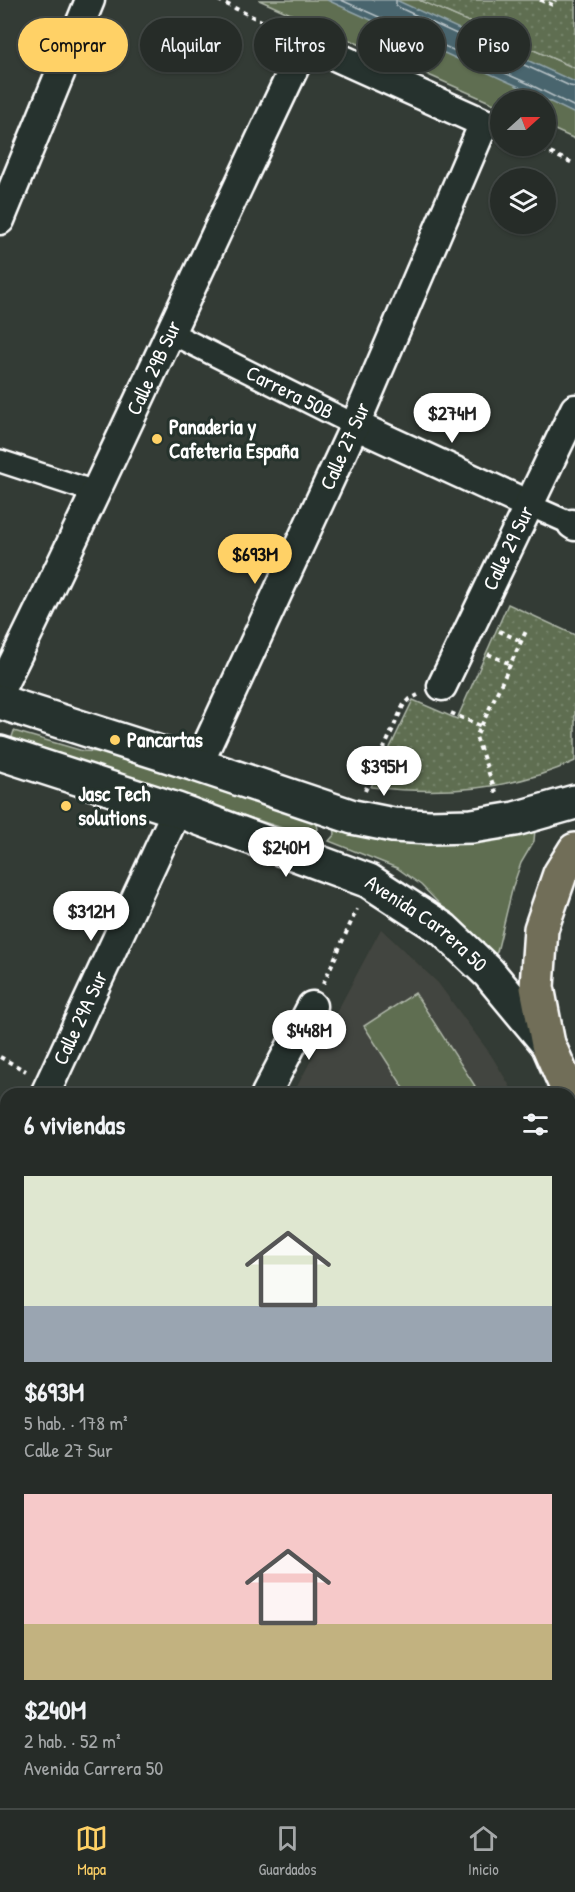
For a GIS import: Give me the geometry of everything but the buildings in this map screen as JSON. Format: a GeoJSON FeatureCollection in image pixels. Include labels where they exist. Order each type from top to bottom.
{"type":"FeatureCollection","features":[{"type":"Feature","properties":{"kind":"main road"},"geometry":{"type":"LineString","coordinates":[[0,702],[353,817],[393,825],[472,826],[515,819],[575,802]]}},
{"type":"Feature","properties":{"kind":"main road","name":"Avenida Carrera 50"},"geometry":{"type":"LineString","coordinates":[[0,753],[177,810],[369,881],[443,929],[489,973],[549,1044]]}},
{"type":"Feature","properties":{"kind":"main road"},"geometry":{"type":"LineString","coordinates":[[568,1088],[549,1044],[537,987],[541,929],[560,874],[575,850]]}},
{"type":"Feature","properties":{"kind":"street"},"geometry":{"type":"LineString","coordinates":[[0,220],[90,0]]}},
{"type":"Feature","properties":{"kind":"street","name":"Calle 27 Sur"},"geometry":{"type":"LineString","coordinates":[[198,765],[355,425],[484,123],[346,61]]}},
{"type":"Feature","properties":{"kind":"street","name":"Calle 29B Sur"},"geometry":{"type":"LineString","coordinates":[[0,690],[292,72]]}},
{"type":"Feature","properties":{"kind":"street","name":"Carrera 50B"},"geometry":{"type":"LineString","coordinates":[[169,332],[355,425],[573,525]]}},
{"type":"Feature","properties":{"kind":"street","name":"Calle 29 Sur"},"geometry":{"type":"LineString","coordinates":[[442,687],[575,409]]}},
{"type":"Feature","properties":{"kind":"street"},"geometry":{"type":"LineString","coordinates":[[0,461],[95,492]]}},
{"type":"Feature","properties":{"kind":"street","name":"Calle 29A Sur"},"geometry":{"type":"LineString","coordinates":[[54,1088],[177,810]]}},
{"type":"Feature","properties":{"kind":"street"},"geometry":{"type":"LineString","coordinates":[[269,1088],[312,1006]]}},
{"type":"Feature","properties":{"kind":"path"},"geometry":{"type":"LineString","coordinates":[[218,0],[255,18]]}},
{"type":"Feature","properties":{"kind":"path"},"geometry":{"type":"LineString","coordinates":[[540,0],[553,5],[555,0]]}},
{"type":"Feature","properties":{"kind":"path"},"geometry":{"type":"LineString","coordinates":[[556,156],[575,164]]}},
{"type":"Feature","properties":{"kind":"path"},"geometry":{"type":"LineString","coordinates":[[498,801],[476,737],[527,629]]}},
{"type":"Feature","properties":{"kind":"path"},"geometry":{"type":"LineString","coordinates":[[364,792],[403,706],[415,696],[442,687]]}},
{"type":"Feature","properties":{"kind":"path"},"geometry":{"type":"LineString","coordinates":[[312,1006],[360,902]]}},
{"type":"Feature","properties":{"kind":"shaded area"},"geometry":{"type":"Polygon","coordinates":[[[381,929],[438,983],[491,1055],[511,1088],[296,1088],[381,929]]]}},
{"type":"Feature","properties":{"kind":"green space"},"geometry":{"type":"Polygon","coordinates":[[[259,0],[419,0],[460,18],[457,18],[457,72],[530,72],[530,48],[575,68],[575,139],[556,130],[556,90],[490,90],[490,102],[422,72],[445,72],[445,18],[358,18],[358,44],[346,38],[346,18],[300,18],[259,0]]]}},
{"type":"Feature","properties":{"kind":"green space"},"geometry":{"type":"Polygon","coordinates":[[[419,0],[575,0],[575,68],[530,48],[530,18],[460,18],[419,0]]]}},
{"type":"Feature","properties":{"kind":"green space"},"geometry":{"type":"Polygon","coordinates":[[[508,604],[575,635],[575,761],[551,771],[501,785],[423,791],[371,787],[413,700],[457,719],[508,604]]]}},
{"type":"Feature","properties":{"kind":"green space"},"geometry":{"type":"Polygon","coordinates":[[[14,731],[83,751],[120,753],[316,821],[318,829],[313,835],[304,835],[11,740],[14,731]]]}},
{"type":"Feature","properties":{"kind":"green space"},"geometry":{"type":"Polygon","coordinates":[[[334,826],[535,830],[534,841],[521,863],[513,886],[497,952],[494,955],[462,927],[421,885],[397,868],[329,841],[335,834],[334,826]]]}},
{"type":"Feature","properties":{"kind":"green space"},"geometry":{"type":"Polygon","coordinates":[[[415,993],[475,1086],[472,1088],[404,1088],[364,1026],[415,993]]]}},
{"type":"Feature","properties":{"kind":"water"},"geometry":{"type":"Polygon","coordinates":[[[327,0],[396,0],[435,18],[367,18],[327,0]]]}},
{"type":"Feature","properties":{"kind":"water"},"geometry":{"type":"Polygon","coordinates":[[[445,22],[457,28],[457,59],[445,53],[445,22]]]}},
{"type":"Feature","properties":{"kind":"water"},"geometry":{"type":"Polygon","coordinates":[[[530,61],[575,82],[575,114],[556,105],[556,90],[524,89],[486,72],[530,72],[530,61]]]}},
{"type":"Feature","properties":{"kind":"place","name":"Panaderia y Cafeteria España"},"geometry":{"type":"Point","coordinates":[157,439]}},
{"type":"Feature","properties":{"kind":"place","name":"Pancartas"},"geometry":{"type":"Point","coordinates":[115,740]}},
{"type":"Feature","properties":{"kind":"place","name":"Jasc Tech solutions"},"geometry":{"type":"Point","coordinates":[66,806]}}]}
